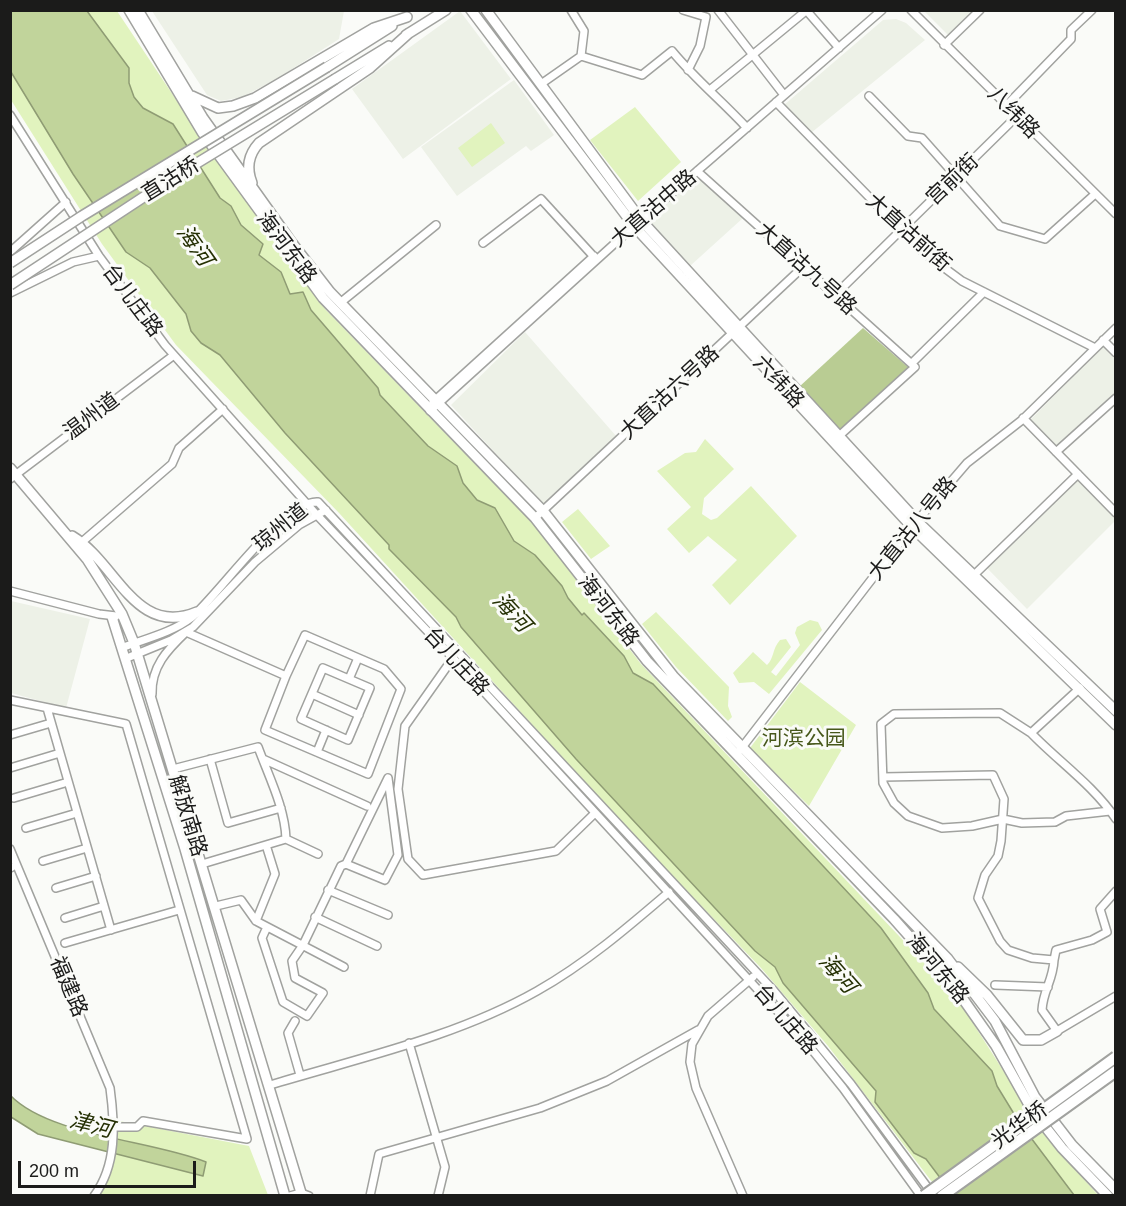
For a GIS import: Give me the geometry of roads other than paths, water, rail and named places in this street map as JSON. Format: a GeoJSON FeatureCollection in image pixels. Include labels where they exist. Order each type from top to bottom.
{"type":"FeatureCollection","features":[{"type":"Feature","properties":{"kind":"highway","name":"光华桥"},"geometry":{"type":"LineString","coordinates":[[922,1196],[1116,1058]]}},
{"type":"Feature","properties":{"kind":"highway","name":"光华桥"},"geometry":{"type":"LineString","coordinates":[[942,1196],[1116,1071]]}},
{"type":"Feature","properties":{"kind":"main road","name":"海河东路"},"geometry":{"type":"LineString","coordinates":[[129,10],[202,132],[323,298],[544,512],[657,657],[739,751],[956,989],[996,1046],[1032,1110],[1062,1148],[1108,1196]]}},
{"type":"Feature","properties":{"kind":"main road","name":"海河东路"},"geometry":{"type":"LineString","coordinates":[[138,10],[190,95],[256,194],[340,303],[535,518],[647,661],[948,959],[995,1022],[1035,1097],[1072,1145],[1116,1190]]}},
{"type":"Feature","properties":{"kind":"main road"},"geometry":{"type":"LineString","coordinates":[[190,95],[218,108],[234,106],[255,98],[374,28],[407,17],[417,10]]}},
{"type":"Feature","properties":{"kind":"main road"},"geometry":{"type":"LineString","coordinates":[[256,194],[248,164],[253,150],[259,143],[370,68],[409,33],[446,10]]}},
{"type":"Feature","properties":{"kind":"main road","name":"六纬路"},"geometry":{"type":"LineString","coordinates":[[471,10],[637,221],[915,525],[1116,725]]}},
{"type":"Feature","properties":{"kind":"main road","name":"六纬路"},"geometry":{"type":"LineString","coordinates":[[486,10],[637,221]]}},
{"type":"Feature","properties":{"kind":"main road","name":"直沽桥"},"geometry":{"type":"LineString","coordinates":[[10,264],[91,210],[407,17]]}},
{"type":"Feature","properties":{"kind":"main road","name":"直沽桥"},"geometry":{"type":"LineString","coordinates":[[10,285],[171,179],[409,33]]}},
{"type":"Feature","properties":{"kind":"main road","name":"六纬路"},"geometry":{"type":"LineString","coordinates":[[737,330],[839,436],[915,525],[974,575],[1116,711]]}},
{"type":"Feature","properties":{"kind":"main road","name":"解放南路"},"geometry":{"type":"LineString","coordinates":[[12,474],[68,533],[134,643],[304,1195]]}},
{"type":"Feature","properties":{"kind":"main road"},"geometry":{"type":"LineString","coordinates":[[68,533],[82,542],[150,613],[169,619],[198,612]]}},
{"type":"Feature","properties":{"kind":"main road","name":"解放南路"},"geometry":{"type":"LineString","coordinates":[[117,615],[127,658],[285,1196]]}},
{"type":"Feature","properties":{"kind":"main road"},"geometry":{"type":"LineString","coordinates":[[948,959],[968,974],[1023,1040],[1041,1040],[1057,1030]]}},
{"type":"Feature","properties":{"kind":"street"},"geometry":{"type":"LineString","coordinates":[[541,84],[581,56],[584,31],[571,10]]}},
{"type":"Feature","properties":{"kind":"street"},"geometry":{"type":"LineString","coordinates":[[683,10],[706,17],[700,46],[688,70]]}},
{"type":"Feature","properties":{"kind":"street","name":"大直沽中路"},"geometry":{"type":"LineString","coordinates":[[432,406],[595,258],[876,10]]}},
{"type":"Feature","properties":{"kind":"street","name":"大直沽中路"},"geometry":{"type":"LineString","coordinates":[[837,46],[882,10]]}},
{"type":"Feature","properties":{"kind":"street","name":"八纬路"},"geometry":{"type":"LineString","coordinates":[[911,10],[1094,195],[1116,214]]}},
{"type":"Feature","properties":{"kind":"street"},"geometry":{"type":"LineString","coordinates":[[944,45],[980,10]]}},
{"type":"Feature","properties":{"kind":"street"},"geometry":{"type":"LineString","coordinates":[[1006,106],[1071,39],[1071,30],[1092,10]]}},
{"type":"Feature","properties":{"kind":"street"},"geometry":{"type":"LineString","coordinates":[[711,89],[807,11],[837,46]]}},
{"type":"Feature","properties":{"kind":"street"},"geometry":{"type":"LineString","coordinates":[[721,12],[782,94]]}},
{"type":"Feature","properties":{"kind":"street"},"geometry":{"type":"LineString","coordinates":[[581,56],[642,75],[672,51],[745,126]]}},
{"type":"Feature","properties":{"kind":"street","name":"大直沽中路"},"geometry":{"type":"LineString","coordinates":[[637,221],[697,171],[745,126],[776,102],[782,94]]}},
{"type":"Feature","properties":{"kind":"street"},"geometry":{"type":"LineString","coordinates":[[869,96],[908,136],[922,138],[1000,226],[1046,240],[1094,195]]}},
{"type":"Feature","properties":{"kind":"street","name":"大直沽前街"},"geometry":{"type":"LineString","coordinates":[[776,102],[923,252],[962,281],[1095,348]]}},
{"type":"Feature","properties":{"kind":"street","name":"台儿庄路"},"geometry":{"type":"LineString","coordinates":[[10,115],[99,256],[174,355],[316,514],[453,658],[750,980],[843,1088],[922,1196]]}},
{"type":"Feature","properties":{"kind":"street","name":"宫前街"},"geometry":{"type":"LineString","coordinates":[[836,294],[1017,116]]}},
{"type":"Feature","properties":{"kind":"street","name":"大直沽九号路"},"geometry":{"type":"LineString","coordinates":[[697,171],[914,365]]}},
{"type":"Feature","properties":{"kind":"street"},"geometry":{"type":"LineString","coordinates":[[483,243],[541,199],[595,258]]}},
{"type":"Feature","properties":{"kind":"street"},"geometry":{"type":"LineString","coordinates":[[10,252],[66,202]]}},
{"type":"Feature","properties":{"kind":"street"},"geometry":{"type":"LineString","coordinates":[[340,303],[436,225]]}},
{"type":"Feature","properties":{"kind":"street"},"geometry":{"type":"LineString","coordinates":[[10,293],[73,262],[99,256]]}},
{"type":"Feature","properties":{"kind":"street","name":"大直沽六号路"},"geometry":{"type":"LineString","coordinates":[[535,518],[804,266]]}},
{"type":"Feature","properties":{"kind":"street"},"geometry":{"type":"LineString","coordinates":[[839,436],[914,365],[984,292]]}},
{"type":"Feature","properties":{"kind":"street","name":"大直沽八号路"},"geometry":{"type":"LineString","coordinates":[[739,751],[915,525],[977,452],[1023,418],[1116,328]]}},
{"type":"Feature","properties":{"kind":"street"},"geometry":{"type":"LineString","coordinates":[[1103,340],[1116,353]]}},
{"type":"Feature","properties":{"kind":"street","name":"温州道"},"geometry":{"type":"LineString","coordinates":[[12,474],[174,355]]}},
{"type":"Feature","properties":{"kind":"street"},"geometry":{"type":"LineString","coordinates":[[1056,452],[1116,398]]}},
{"type":"Feature","properties":{"kind":"street"},"geometry":{"type":"LineString","coordinates":[[82,542],[172,464],[179,448],[223,408]]}},
{"type":"Feature","properties":{"kind":"street"},"geometry":{"type":"LineString","coordinates":[[1023,418],[1116,513]]}},
{"type":"Feature","properties":{"kind":"street"},"geometry":{"type":"LineString","coordinates":[[974,575],[1078,474]]}},
{"type":"Feature","properties":{"kind":"street","name":"琼州道"},"geometry":{"type":"LineString","coordinates":[[124,647],[185,622],[198,612],[265,537],[306,503],[318,502],[326,510],[299,525],[255,562],[203,618],[186,632],[127,658]]}},
{"type":"Feature","properties":{"kind":"street","name":"台儿庄路"},"geometry":{"type":"LineString","coordinates":[[326,510],[757,974],[837,1066],[934,1196]]}},
{"type":"Feature","properties":{"kind":"street"},"geometry":{"type":"LineString","coordinates":[[10,591],[117,615]]}},
{"type":"Feature","properties":{"kind":"street"},"geometry":{"type":"LineString","coordinates":[[152,700],[152,685],[158,665],[168,650],[186,632],[286,676]]}},
{"type":"Feature","properties":{"kind":"street"},"geometry":{"type":"LineString","coordinates":[[305,635],[358,658],[384,669],[401,689],[368,774],[265,730],[305,635]]}},
{"type":"Feature","properties":{"kind":"street"},"geometry":{"type":"LineString","coordinates":[[349,679],[358,658]]}},
{"type":"Feature","properties":{"kind":"street"},"geometry":{"type":"LineString","coordinates":[[453,658],[405,726],[398,789],[408,859],[423,875],[555,851],[595,813]]}},
{"type":"Feature","properties":{"kind":"street"},"geometry":{"type":"LineString","coordinates":[[323,668],[370,688],[348,740],[301,719],[312,694],[323,668]]}},
{"type":"Feature","properties":{"kind":"street"},"geometry":{"type":"LineString","coordinates":[[1031,733],[1080,688]]}},
{"type":"Feature","properties":{"kind":"street"},"geometry":{"type":"LineString","coordinates":[[312,694],[359,715]]}},
{"type":"Feature","properties":{"kind":"street"},"geometry":{"type":"LineString","coordinates":[[10,700],[126,724],[247,1139],[143,1121],[137,1126],[116,1127],[107,1178],[94,1196]]}},
{"type":"Feature","properties":{"kind":"street"},"geometry":{"type":"LineString","coordinates":[[47,708],[111,930]]}},
{"type":"Feature","properties":{"kind":"street"},"geometry":{"type":"LineString","coordinates":[[1110,811],[1066,816],[1055,822],[1022,822],[1003,819],[972,826],[942,828],[908,816],[894,803],[883,783],[881,724],[894,714],[1000,713],[1031,733],[1056,759],[1088,785],[1110,811],[1116,819]]}},
{"type":"Feature","properties":{"kind":"street"},"geometry":{"type":"LineString","coordinates":[[10,735],[51,723]]}},
{"type":"Feature","properties":{"kind":"street"},"geometry":{"type":"LineString","coordinates":[[317,752],[326,730]]}},
{"type":"Feature","properties":{"kind":"street"},"geometry":{"type":"LineString","coordinates":[[173,769],[258,747],[286,824],[286,839]]}},
{"type":"Feature","properties":{"kind":"street"},"geometry":{"type":"LineString","coordinates":[[10,768],[60,753]]}},
{"type":"Feature","properties":{"kind":"street"},"geometry":{"type":"LineString","coordinates":[[210,759],[228,824],[281,808]]}},
{"type":"Feature","properties":{"kind":"street"},"geometry":{"type":"LineString","coordinates":[[263,759],[366,806]]}},
{"type":"Feature","properties":{"kind":"street"},"geometry":{"type":"LineString","coordinates":[[883,777],[993,775],[1004,799],[1003,819],[998,856],[985,875],[978,898],[1000,941],[1008,950],[1032,958],[1054,960]]}},
{"type":"Feature","properties":{"kind":"street"},"geometry":{"type":"LineString","coordinates":[[267,927],[262,938],[283,1002],[306,1016],[323,993],[295,978],[292,962],[303,945],[341,866],[346,864],[388,778],[398,855],[385,879],[346,864]]}},
{"type":"Feature","properties":{"kind":"street"},"geometry":{"type":"LineString","coordinates":[[15,798],[68,782]]}},
{"type":"Feature","properties":{"kind":"street"},"geometry":{"type":"LineString","coordinates":[[26,828],[77,813]]}},
{"type":"Feature","properties":{"kind":"street"},"geometry":{"type":"LineString","coordinates":[[202,864],[286,839],[318,854]]}},
{"type":"Feature","properties":{"kind":"street"},"geometry":{"type":"LineString","coordinates":[[256,921],[275,874],[266,845]]}},
{"type":"Feature","properties":{"kind":"street"},"geometry":{"type":"LineString","coordinates":[[43,861],[87,848]]}},
{"type":"Feature","properties":{"kind":"street","name":"福建路"},"geometry":{"type":"LineString","coordinates":[[10,849],[110,1088],[116,1127]]}},
{"type":"Feature","properties":{"kind":"street"},"geometry":{"type":"LineString","coordinates":[[56,888],[96,876]]}},
{"type":"Feature","properties":{"kind":"street"},"geometry":{"type":"LineString","coordinates":[[328,890],[388,915]]}},
{"type":"Feature","properties":{"kind":"street"},"geometry":{"type":"LineString","coordinates":[[1116,891],[1100,909],[1107,932],[1092,940],[1056,950],[1053,979],[1043,993],[1042,1010],[1057,1030],[1116,996]]}},
{"type":"Feature","properties":{"kind":"street"},"geometry":{"type":"LineString","coordinates":[[270,1084],[410,1043],[482,1017],[538,991],[612,940],[669,892]]}},
{"type":"Feature","properties":{"kind":"street"},"geometry":{"type":"LineString","coordinates":[[216,906],[241,900],[256,921],[344,967]]}},
{"type":"Feature","properties":{"kind":"street"},"geometry":{"type":"LineString","coordinates":[[65,918],[104,906]]}},
{"type":"Feature","properties":{"kind":"street"},"geometry":{"type":"LineString","coordinates":[[65,943],[179,910]]}},
{"type":"Feature","properties":{"kind":"street"},"geometry":{"type":"LineString","coordinates":[[315,917],[377,946]]}},
{"type":"Feature","properties":{"kind":"street"},"geometry":{"type":"LineString","coordinates":[[743,1196],[691,1072],[692,1044],[708,1016],[757,974]]}},
{"type":"Feature","properties":{"kind":"street"},"geometry":{"type":"LineString","coordinates":[[995,985],[1048,987]]}},
{"type":"Feature","properties":{"kind":"street"},"geometry":{"type":"LineString","coordinates":[[295,1021],[288,1033],[300,1076]]}},
{"type":"Feature","properties":{"kind":"street"},"geometry":{"type":"LineString","coordinates":[[370,1196],[379,1154],[540,1108],[607,1081],[698,1030]]}},
{"type":"Feature","properties":{"kind":"street"},"geometry":{"type":"LineString","coordinates":[[410,1043],[446,1167],[438,1196]]}},
{"type":"Feature","properties":{"kind":"street"},"geometry":{"type":"LineString","coordinates":[[290,1196],[304,1195]]}},
{"type":"Feature","properties":{"kind":"water","name":"海河"},"geometry":{"type":"Polygon","coordinates":[[[11,11],[87,11],[129,68],[129,83],[134,97],[143,108],[173,124],[220,198],[231,206],[241,225],[263,244],[259,255],[281,272],[290,294],[303,292],[311,310],[378,388],[380,395],[428,446],[457,466],[463,483],[477,500],[495,508],[514,541],[535,555],[562,586],[568,598],[582,615],[584,613],[624,656],[633,673],[653,684],[881,928],[928,993],[934,1009],[992,1071],[997,1086],[1019,1122],[1074,1195],[953,1195],[926,1159],[914,1153],[875,1102],[876,1091],[783,983],[775,967],[755,951],[576,759],[461,627],[456,617],[389,549],[389,545],[285,433],[220,355],[201,343],[191,331],[186,314],[150,268],[126,252],[73,174],[11,72],[11,11]]]}},
{"type":"Feature","properties":{"kind":"water","name":"津河"},"geometry":{"type":"Polygon","coordinates":[[[10,1095],[27,1109],[49,1120],[206,1162],[203,1176],[38,1134],[11,1117],[10,1095]]]}},
{"type":"Feature","properties":{"kind":"park label","name":"河滨公园"},"geometry":{"type":"Point","coordinates":[804,739]}}]}
